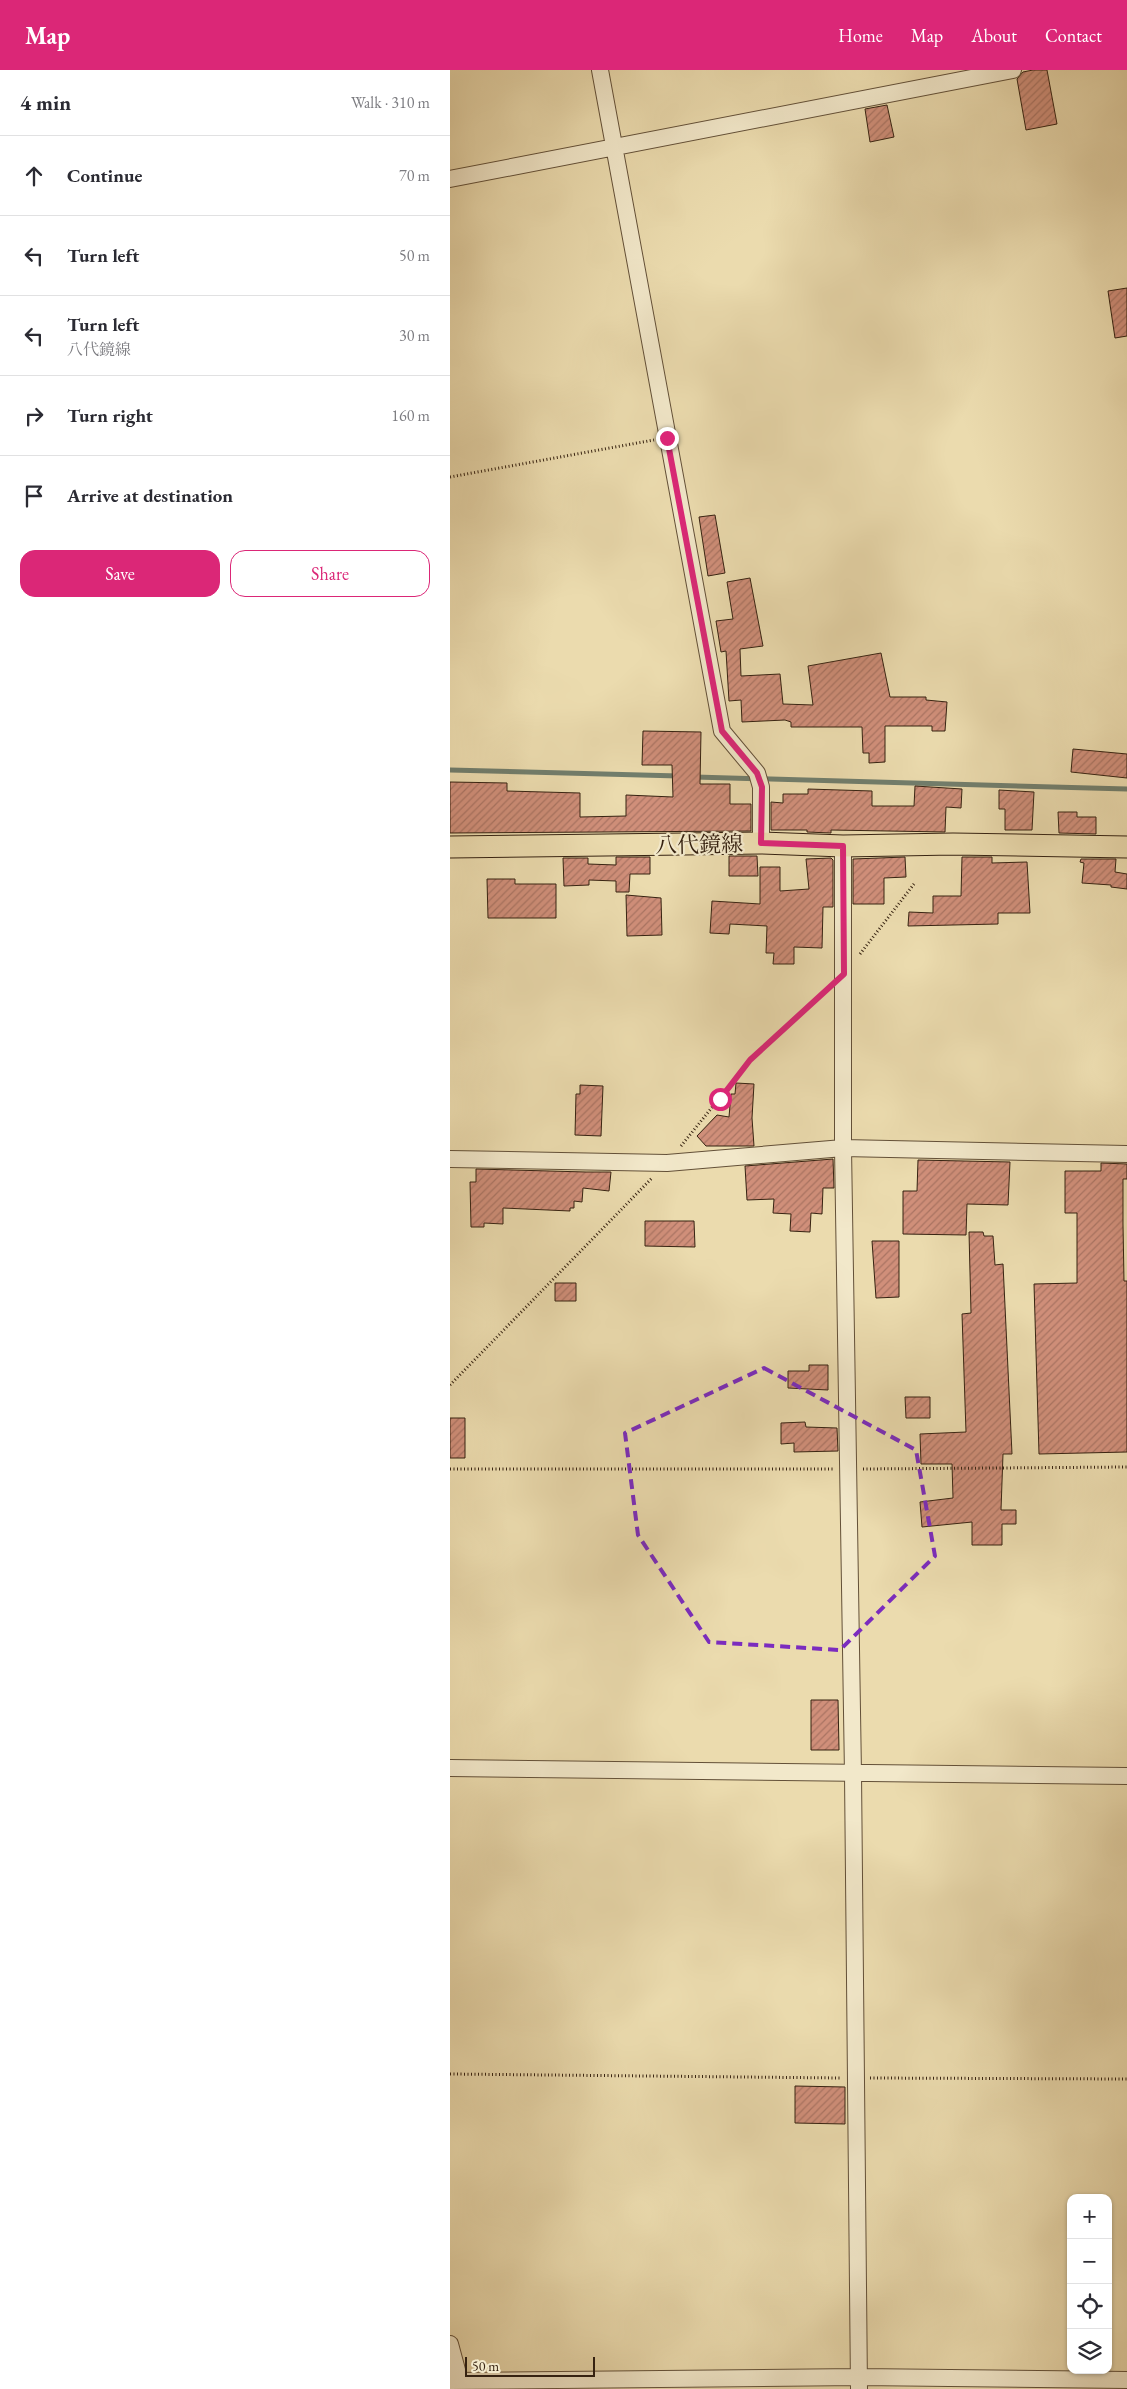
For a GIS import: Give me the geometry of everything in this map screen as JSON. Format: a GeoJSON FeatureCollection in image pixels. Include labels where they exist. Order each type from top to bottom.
{"type":"FeatureCollection","features":[{"type":"Feature","properties":{"kind":"main road","name":"八代鏡線"},"geometry":{"type":"LineString","coordinates":[[450,847],[761,843],[843,846],[953,844],[1127,847]]}},
{"type":"Feature","properties":{"kind":"street"},"geometry":{"type":"LineString","coordinates":[[600,70],[722,731],[759,780],[761,843]]}},
{"type":"Feature","properties":{"kind":"street"},"geometry":{"type":"LineString","coordinates":[[450,179],[1013,70]]}},
{"type":"Feature","properties":{"kind":"street"},"geometry":{"type":"LineString","coordinates":[[843,846],[843,1148],[853,1774],[859,2383]]}},
{"type":"Feature","properties":{"kind":"street"},"geometry":{"type":"LineString","coordinates":[[450,1159],[667,1163],[843,1148],[1127,1154]]}},
{"type":"Feature","properties":{"kind":"street"},"geometry":{"type":"LineString","coordinates":[[450,1768],[1127,1776]]}},
{"type":"Feature","properties":{"kind":"street"},"geometry":{"type":"LineString","coordinates":[[450,2344],[455,2381],[859,2383],[1127,2380]]}},
{"type":"Feature","properties":{"kind":"path"},"geometry":{"type":"LineString","coordinates":[[450,477],[667,438]]}},
{"type":"Feature","properties":{"kind":"path"},"geometry":{"type":"LineString","coordinates":[[450,1385],[667,1163],[750,1060],[844,974],[914,884]]}},
{"type":"Feature","properties":{"kind":"path"},"geometry":{"type":"LineString","coordinates":[[450,1468],[848,1469],[1127,1467]]}},
{"type":"Feature","properties":{"kind":"path"},"geometry":{"type":"LineString","coordinates":[[450,2074],[1127,2079]]}},
{"type":"Feature","properties":{"kind":"highlighted area"},"geometry":{"type":"Polygon","coordinates":[[[764,1368],[916,1450],[935,1556],[840,1650],[709,1642],[638,1535],[625,1433],[764,1368]]]}},
{"type":"Feature","properties":{"kind":"building"},"geometry":{"type":"Polygon","coordinates":[[[1047,70],[1057,124],[1026,130],[1017,79],[1023,72],[1047,70]]]}},
{"type":"Feature","properties":{"kind":"building"},"geometry":{"type":"Polygon","coordinates":[[[887,105],[894,137],[870,142],[865,109],[887,105]]]}},
{"type":"Feature","properties":{"kind":"building"},"geometry":{"type":"Polygon","coordinates":[[[1127,288],[1127,336],[1115,338],[1108,291],[1127,288]]]}},
{"type":"Feature","properties":{"kind":"building"},"geometry":{"type":"Polygon","coordinates":[[[715,515],[725,573],[708,576],[699,517],[715,515]]]}},
{"type":"Feature","properties":{"kind":"building"},"geometry":{"type":"Polygon","coordinates":[[[750,578],[763,646],[740,649],[741,676],[780,674],[783,704],[813,705],[808,666],[881,653],[890,697],[926,697],[926,700],[947,702],[945,731],[932,731],[932,726],[885,726],[885,762],[869,763],[869,753],[863,753],[862,727],[791,727],[791,722],[785,720],[742,722],[741,700],[729,701],[726,651],[721,652],[716,621],[733,619],[727,582],[750,578]]]}},
{"type":"Feature","properties":{"kind":"building"},"geometry":{"type":"Polygon","coordinates":[[[643,731],[701,732],[700,784],[730,784],[730,804],[751,804],[751,831],[450,833],[450,782],[507,783],[507,791],[580,793],[580,817],[626,816],[626,795],[673,797],[672,765],[642,765],[643,731]]]}},
{"type":"Feature","properties":{"kind":"building"},"geometry":{"type":"Polygon","coordinates":[[[1073,749],[1127,754],[1127,778],[1071,772],[1073,749]]]}},
{"type":"Feature","properties":{"kind":"building"},"geometry":{"type":"Polygon","coordinates":[[[915,786],[962,789],[961,808],[946,807],[945,832],[831,830],[831,833],[807,832],[807,830],[771,830],[771,802],[783,803],[783,794],[808,794],[808,789],[872,791],[872,806],[914,806],[915,786]]]}},
{"type":"Feature","properties":{"kind":"building"},"geometry":{"type":"Polygon","coordinates":[[[999,790],[1034,792],[1032,830],[1005,830],[1005,809],[999,809],[999,790]]]}},
{"type":"Feature","properties":{"kind":"building"},"geometry":{"type":"Polygon","coordinates":[[[1058,812],[1077,812],[1077,817],[1096,817],[1096,834],[1059,833],[1058,812]]]}},
{"type":"Feature","properties":{"kind":"building"},"geometry":{"type":"Polygon","coordinates":[[[729,856],[757,856],[758,876],[729,876],[729,856]]]}},
{"type":"Feature","properties":{"kind":"building"},"geometry":{"type":"Polygon","coordinates":[[[616,857],[650,857],[650,874],[630,874],[629,892],[616,892],[616,881],[589,880],[589,885],[564,886],[563,858],[588,858],[588,864],[616,865],[616,857]]]}},
{"type":"Feature","properties":{"kind":"building"},"geometry":{"type":"Polygon","coordinates":[[[905,857],[906,877],[884,878],[884,904],[853,904],[853,859],[905,857]]]}},
{"type":"Feature","properties":{"kind":"building"},"geometry":{"type":"Polygon","coordinates":[[[962,857],[992,857],[992,863],[1027,862],[1030,913],[998,913],[998,924],[908,926],[909,912],[933,913],[933,896],[961,896],[962,857]]]}},
{"type":"Feature","properties":{"kind":"building"},"geometry":{"type":"Polygon","coordinates":[[[831,858],[833,860],[833,907],[823,907],[822,948],[794,947],[794,964],[773,964],[774,953],[766,953],[767,926],[730,924],[729,934],[710,933],[712,901],[760,904],[760,867],[780,867],[780,891],[809,889],[806,859],[831,858]]]}},
{"type":"Feature","properties":{"kind":"building"},"geometry":{"type":"Polygon","coordinates":[[[1081,859],[1116,859],[1115,872],[1127,874],[1127,889],[1111,887],[1111,885],[1082,883],[1084,863],[1080,862],[1081,859]]]}},
{"type":"Feature","properties":{"kind":"building"},"geometry":{"type":"Polygon","coordinates":[[[487,879],[515,879],[515,884],[556,884],[556,918],[488,918],[487,879]]]}},
{"type":"Feature","properties":{"kind":"building"},"geometry":{"type":"Polygon","coordinates":[[[626,895],[661,898],[662,935],[627,936],[626,895]]]}},
{"type":"Feature","properties":{"kind":"building"},"geometry":{"type":"Polygon","coordinates":[[[736,1083],[754,1084],[752,1118],[754,1146],[706,1146],[697,1136],[717,1115],[729,1117],[731,1094],[735,1094],[736,1083]]]}},
{"type":"Feature","properties":{"kind":"building"},"geometry":{"type":"Polygon","coordinates":[[[580,1085],[603,1086],[601,1136],[575,1135],[576,1094],[580,1094],[580,1085]]]}},
{"type":"Feature","properties":{"kind":"building"},"geometry":{"type":"Polygon","coordinates":[[[833,1159],[834,1188],[823,1188],[822,1214],[811,1213],[810,1232],[790,1231],[791,1214],[773,1213],[774,1199],[747,1200],[745,1166],[833,1159]]]}},
{"type":"Feature","properties":{"kind":"building"},"geometry":{"type":"Polygon","coordinates":[[[918,1160],[1010,1162],[1008,1205],[967,1204],[966,1235],[903,1234],[903,1191],[917,1191],[918,1160]]]}},
{"type":"Feature","properties":{"kind":"building"},"geometry":{"type":"Polygon","coordinates":[[[1101,1163],[1127,1164],[1127,1179],[1123,1179],[1123,1224],[1124,1281],[1127,1281],[1127,1452],[1039,1454],[1034,1284],[1077,1283],[1077,1213],[1065,1213],[1065,1171],[1101,1171],[1101,1163]]]}},
{"type":"Feature","properties":{"kind":"building"},"geometry":{"type":"Polygon","coordinates":[[[476,1169],[611,1172],[609,1191],[583,1188],[582,1202],[574,1201],[574,1208],[570,1208],[570,1211],[503,1208],[503,1224],[484,1223],[484,1227],[471,1227],[470,1182],[476,1182],[476,1169]]]}},
{"type":"Feature","properties":{"kind":"building"},"geometry":{"type":"Polygon","coordinates":[[[645,1221],[694,1221],[695,1247],[645,1246],[645,1221]]]}},
{"type":"Feature","properties":{"kind":"building"},"geometry":{"type":"Polygon","coordinates":[[[969,1232],[983,1232],[984,1236],[993,1236],[995,1265],[1003,1264],[1012,1454],[1003,1454],[1001,1510],[1016,1510],[1016,1524],[1002,1524],[1002,1545],[972,1545],[972,1522],[922,1527],[920,1502],[953,1498],[952,1464],[921,1464],[920,1434],[966,1432],[962,1314],[971,1313],[969,1232]]]}},
{"type":"Feature","properties":{"kind":"building"},"geometry":{"type":"Polygon","coordinates":[[[872,1241],[899,1241],[899,1297],[876,1298],[872,1241]]]}},
{"type":"Feature","properties":{"kind":"building"},"geometry":{"type":"Polygon","coordinates":[[[555,1283],[576,1283],[576,1301],[555,1301],[555,1283]]]}},
{"type":"Feature","properties":{"kind":"building"},"geometry":{"type":"Polygon","coordinates":[[[809,1365],[828,1365],[828,1390],[788,1388],[788,1371],[809,1371],[809,1365]]]}},
{"type":"Feature","properties":{"kind":"building"},"geometry":{"type":"Polygon","coordinates":[[[905,1397],[930,1397],[930,1418],[906,1418],[905,1397]]]}},
{"type":"Feature","properties":{"kind":"building"},"geometry":{"type":"Polygon","coordinates":[[[450,1418],[465,1418],[465,1458],[450,1458],[450,1418]]]}},
{"type":"Feature","properties":{"kind":"building"},"geometry":{"type":"Polygon","coordinates":[[[805,1422],[806,1427],[837,1428],[838,1451],[794,1452],[794,1443],[781,1444],[781,1423],[805,1422]]]}},
{"type":"Feature","properties":{"kind":"building"},"geometry":{"type":"Polygon","coordinates":[[[811,1700],[838,1700],[839,1750],[811,1750],[811,1700]]]}},
{"type":"Feature","properties":{"kind":"building"},"geometry":{"type":"Polygon","coordinates":[[[795,2086],[845,2087],[845,2124],[795,2123],[795,2086]]]}},
{"type":"Feature","properties":{"kind":"waterway"},"geometry":{"type":"LineString","coordinates":[[450,770],[679,776]]}},
{"type":"Feature","properties":{"kind":"waterway"},"geometry":{"type":"LineString","coordinates":[[695,777],[1127,789]]}},
{"type":"Feature","properties":{"kind":"route"},"geometry":{"type":"LineString","coordinates":[[667,438],[722,731],[757,773],[762,787],[761,843],[843,846],[844,857],[844,974],[750,1060],[720,1099]]}}]}
